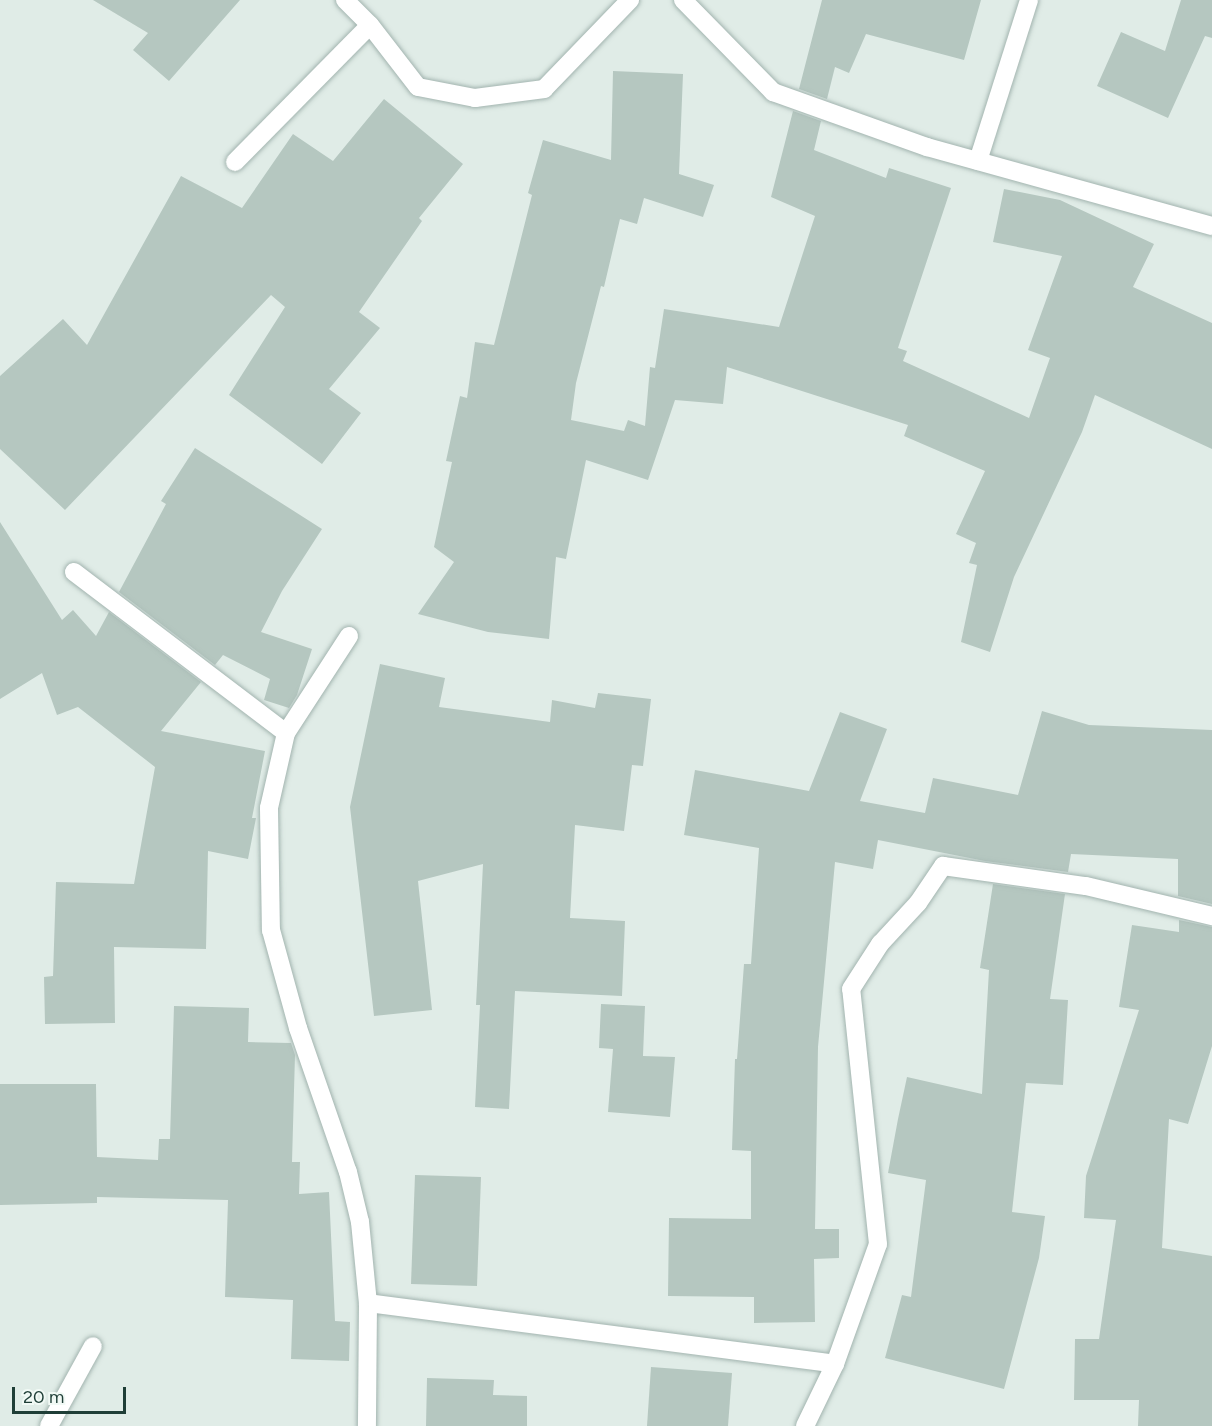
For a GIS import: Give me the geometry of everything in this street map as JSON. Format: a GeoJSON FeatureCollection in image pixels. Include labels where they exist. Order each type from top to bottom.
{"type":"FeatureCollection","features":[{"type":"Feature","properties":{"kind":"street"},"geometry":{"type":"LineString","coordinates":[[345,0],[370,25],[418,87],[475,98],[544,89],[630,0]]}},
{"type":"Feature","properties":{"kind":"street"},"geometry":{"type":"LineString","coordinates":[[683,0],[773,92],[927,147],[1212,226]]}},
{"type":"Feature","properties":{"kind":"street"},"geometry":{"type":"LineString","coordinates":[[978,161],[1029,0]]}},
{"type":"Feature","properties":{"kind":"street"},"geometry":{"type":"LineString","coordinates":[[235,162],[370,25]]}},
{"type":"Feature","properties":{"kind":"street"},"geometry":{"type":"LineString","coordinates":[[74,572],[286,733]]}},
{"type":"Feature","properties":{"kind":"street"},"geometry":{"type":"LineString","coordinates":[[349,636],[286,733],[269,808],[271,930],[298,1028],[348,1172],[360,1222],[368,1303],[367,1426]]}},
{"type":"Feature","properties":{"kind":"street"},"geometry":{"type":"LineString","coordinates":[[806,1426],[835,1364],[878,1244],[851,989],[880,944],[918,903],[943,866],[1086,886],[1212,916]]}},
{"type":"Feature","properties":{"kind":"street"},"geometry":{"type":"LineString","coordinates":[[368,1303],[835,1364]]}},
{"type":"Feature","properties":{"kind":"street"},"geometry":{"type":"LineString","coordinates":[[49,1426],[93,1346]]}},
{"type":"Feature","properties":{"kind":"building"},"geometry":{"type":"Polygon","coordinates":[[[93,0],[240,0],[169,81],[133,50],[148,33],[93,0]]]}},
{"type":"Feature","properties":{"kind":"building"},"geometry":{"type":"Polygon","coordinates":[[[822,0],[981,0],[964,60],[866,34],[849,73],[835,67],[827,99],[799,89],[822,0]]]}},
{"type":"Feature","properties":{"kind":"building"},"geometry":{"type":"Polygon","coordinates":[[[1181,0],[1212,0],[1212,38],[1205,36],[1168,118],[1097,86],[1121,32],[1165,51],[1181,0]]]}},
{"type":"Feature","properties":{"kind":"building"},"geometry":{"type":"Polygon","coordinates":[[[613,71],[683,74],[679,174],[714,185],[703,217],[644,198],[637,224],[620,219],[604,287],[601,286],[576,383],[571,420],[624,431],[628,420],[645,426],[650,367],[655,368],[664,309],[779,327],[815,216],[771,197],[793,111],[821,121],[814,150],[886,178],[889,168],[951,188],[898,348],[907,351],[903,361],[1029,418],[1050,358],[1028,350],[1062,256],[993,242],[1004,189],[1060,200],[1154,244],[1133,287],[1212,323],[1212,449],[1095,395],[1082,432],[1014,577],[990,652],[961,642],[977,565],[969,563],[976,543],[956,534],[985,471],[904,436],[908,425],[727,367],[723,404],[675,400],[648,480],[586,460],[566,559],[556,557],[549,639],[488,632],[418,614],[454,562],[434,547],[452,462],[446,461],[460,396],[467,398],[475,342],[494,345],[532,195],[528,193],[543,140],[611,160],[613,71]]]}},
{"type":"Feature","properties":{"kind":"building"},"geometry":{"type":"Polygon","coordinates":[[[384,99],[463,164],[419,218],[422,221],[359,312],[380,328],[329,389],[361,413],[322,464],[229,395],[285,307],[271,295],[65,510],[0,449],[0,376],[63,319],[87,345],[181,176],[242,208],[293,134],[333,161],[384,99]]]}},
{"type":"Feature","properties":{"kind":"building"},"geometry":{"type":"Polygon","coordinates":[[[195,448],[322,529],[282,591],[261,632],[312,649],[297,695],[289,708],[264,700],[270,679],[223,655],[215,665],[119,592],[166,504],[161,501],[195,448]]]}},
{"type":"Feature","properties":{"kind":"building"},"geometry":{"type":"Polygon","coordinates":[[[0,522],[62,620],[73,610],[96,636],[109,612],[201,682],[161,731],[265,751],[252,818],[256,818],[248,859],[208,851],[206,949],[114,947],[115,1023],[45,1024],[44,977],[53,976],[56,882],[134,884],[155,767],[78,707],[57,715],[42,673],[0,699],[0,522]]]}},
{"type":"Feature","properties":{"kind":"building"},"geometry":{"type":"Polygon","coordinates":[[[380,664],[445,678],[439,707],[550,722],[552,700],[595,708],[598,693],[651,699],[643,766],[632,765],[624,831],[575,825],[570,918],[625,921],[622,996],[515,991],[509,1109],[475,1107],[480,1005],[476,1005],[483,864],[418,881],[432,1010],[374,1016],[350,807],[380,664]]]}},
{"type":"Feature","properties":{"kind":"building"},"geometry":{"type":"Polygon","coordinates":[[[1042,711],[1089,725],[1212,730],[1212,904],[1178,896],[1178,859],[1071,854],[1068,872],[985,861],[878,840],[873,869],[835,862],[818,1047],[815,1229],[839,1229],[839,1258],[814,1259],[815,1322],[754,1323],[754,1297],[668,1296],[669,1218],[751,1219],[751,1151],[732,1150],[735,1059],[737,1059],[744,964],[751,964],[759,848],[684,835],[695,770],[809,791],[840,712],[887,729],[860,801],[925,813],[933,778],[1018,795],[1042,711]]]}},
{"type":"Feature","properties":{"kind":"building"},"geometry":{"type":"Polygon","coordinates":[[[993,884],[1065,894],[1050,999],[1068,1000],[1063,1085],[1026,1083],[1012,1212],[1045,1216],[1039,1258],[1004,1389],[885,1358],[902,1295],[911,1297],[926,1180],[888,1173],[907,1077],[982,1094],[989,970],[980,968],[993,884]]]}},
{"type":"Feature","properties":{"kind":"building"},"geometry":{"type":"Polygon","coordinates":[[[1179,920],[1212,927],[1212,1046],[1188,1124],[1169,1119],[1162,1248],[1212,1256],[1212,1426],[1138,1426],[1139,1400],[1074,1400],[1075,1339],[1099,1339],[1116,1220],[1084,1218],[1086,1176],[1139,1010],[1119,1007],[1132,925],[1179,932],[1179,920]]]}},
{"type":"Feature","properties":{"kind":"building"},"geometry":{"type":"Polygon","coordinates":[[[601,1004],[645,1006],[643,1056],[675,1057],[670,1117],[608,1112],[613,1049],[599,1048],[601,1004]]]}},
{"type":"Feature","properties":{"kind":"building"},"geometry":{"type":"Polygon","coordinates":[[[174,1006],[249,1008],[248,1042],[291,1043],[295,1055],[292,1162],[300,1162],[299,1194],[329,1192],[335,1321],[350,1322],[349,1361],[291,1359],[293,1300],[225,1297],[228,1200],[97,1197],[97,1203],[0,1205],[0,1084],[96,1084],[97,1157],[158,1160],[159,1139],[170,1139],[174,1006]]]}},
{"type":"Feature","properties":{"kind":"building"},"geometry":{"type":"Polygon","coordinates":[[[415,1175],[481,1177],[477,1286],[411,1284],[415,1175]]]}},
{"type":"Feature","properties":{"kind":"building"},"geometry":{"type":"Polygon","coordinates":[[[651,1367],[732,1373],[728,1426],[647,1426],[651,1367]]]}},
{"type":"Feature","properties":{"kind":"building"},"geometry":{"type":"Polygon","coordinates":[[[427,1378],[494,1380],[493,1395],[527,1396],[527,1426],[426,1426],[427,1378]]]}}]}
